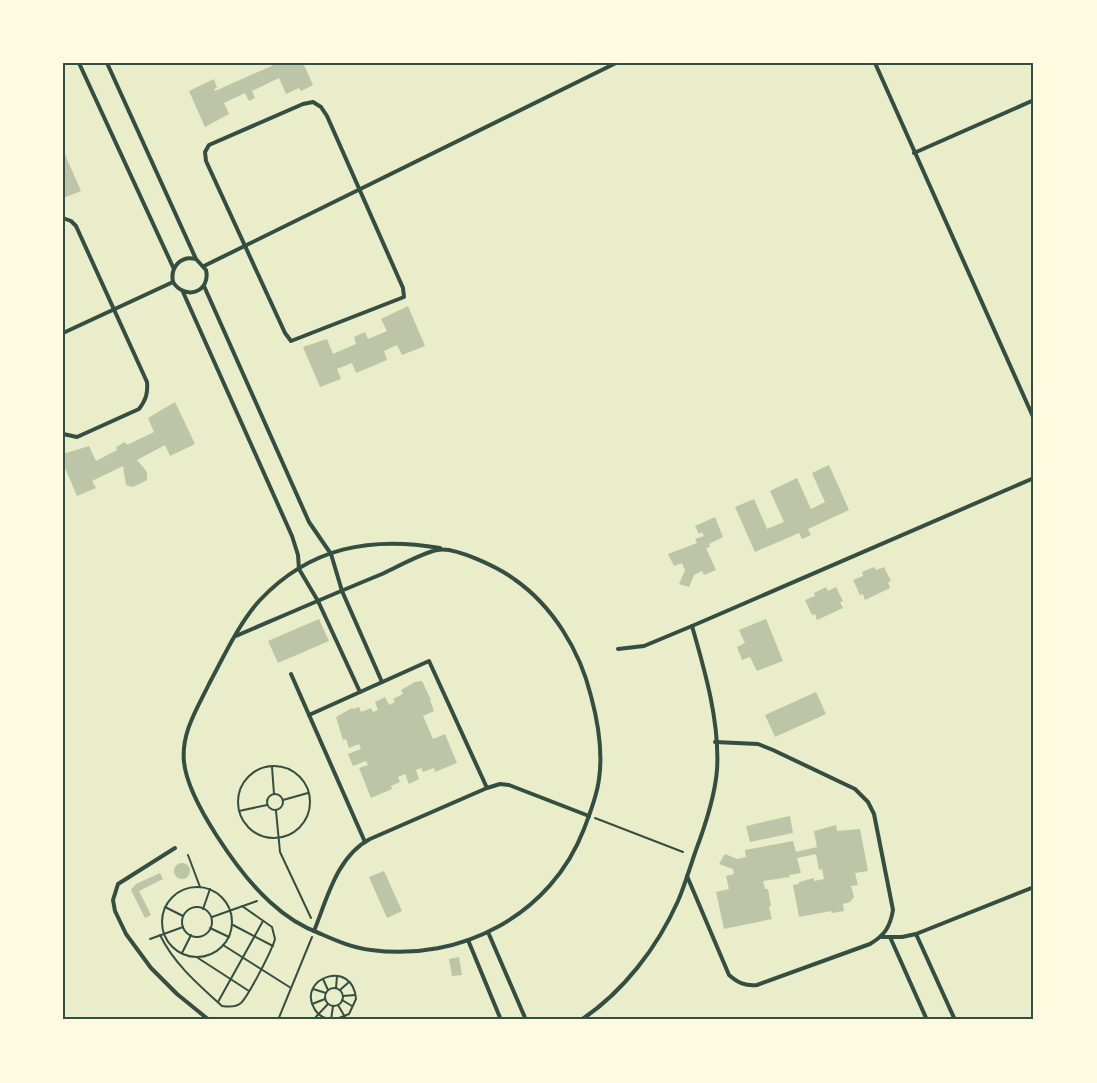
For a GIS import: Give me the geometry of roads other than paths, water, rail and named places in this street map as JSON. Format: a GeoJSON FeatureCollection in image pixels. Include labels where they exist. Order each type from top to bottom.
{"type":"FeatureCollection","features":[{"type":"Feature","properties":{"kind":"lane"},"geometry":{"type":"LineString","coordinates":[[79,63],[174,268],[173,282],[183,292],[292,536],[298,555],[298,569],[318,601],[360,692]]}},
{"type":"Feature","properties":{"kind":"lane"},"geometry":{"type":"LineString","coordinates":[[107,63],[196,259],[204,266],[207,278],[204,286],[197,292],[183,292]]}},
{"type":"Feature","properties":{"kind":"lane"},"geometry":{"type":"LineString","coordinates":[[204,266],[616,63]]}},
{"type":"Feature","properties":{"kind":"lane"},"geometry":{"type":"LineString","coordinates":[[875,63],[913,153],[1034,419]]}},
{"type":"Feature","properties":{"kind":"lane"},"geometry":{"type":"LineString","coordinates":[[913,153],[1034,100]]}},
{"type":"Feature","properties":{"kind":"lane"},"geometry":{"type":"LineString","coordinates":[[313,102],[321,107],[327,116],[403,288],[404,297],[291,341],[285,333],[246,245],[206,160],[205,152],[209,145],[303,104],[313,102]]}},
{"type":"Feature","properties":{"kind":"lane"},"geometry":{"type":"LineString","coordinates":[[63,218],[76,226],[147,382],[148,392],[139,409],[77,437],[63,434]]}},
{"type":"Feature","properties":{"kind":"lane"},"geometry":{"type":"LineString","coordinates":[[174,268],[186,258],[196,259]]}},
{"type":"Feature","properties":{"kind":"lane"},"geometry":{"type":"LineString","coordinates":[[63,333],[173,282]]}},
{"type":"Feature","properties":{"kind":"lane"},"geometry":{"type":"LineString","coordinates":[[204,286],[309,522],[331,554],[342,591],[382,682]]}},
{"type":"Feature","properties":{"kind":"lane"},"geometry":{"type":"LineString","coordinates":[[618,649],[644,646],[1034,478]]}},
{"type":"Feature","properties":{"kind":"lane"},"geometry":{"type":"LineString","coordinates":[[385,542],[440,548],[484,561],[521,584],[556,622],[576,650],[584,669],[595,710],[600,752],[599,779],[578,845],[566,867],[550,887],[530,906],[488,932],[468,940],[430,950],[400,952],[369,950],[344,944],[288,916],[266,898],[217,836],[187,778],[183,761],[184,740],[189,724],[236,636],[259,602],[298,569],[331,554],[345,549],[385,542]]}},
{"type":"Feature","properties":{"kind":"lane"},"geometry":{"type":"LineString","coordinates":[[236,636],[440,548]]}},
{"type":"Feature","properties":{"kind":"lane"},"geometry":{"type":"LineString","coordinates":[[581,1020],[594,1011],[631,976],[657,940],[678,901],[706,824],[717,770],[707,678],[692,626]]}},
{"type":"Feature","properties":{"kind":"lane"},"geometry":{"type":"LineString","coordinates":[[309,715],[429,661],[487,788]]}},
{"type":"Feature","properties":{"kind":"lane"},"geometry":{"type":"LineString","coordinates":[[291,674],[365,842]]}},
{"type":"Feature","properties":{"kind":"lane"},"geometry":{"type":"LineString","coordinates":[[687,876],[729,975],[736,982],[746,986],[757,985],[870,944],[881,937],[890,925],[893,910],[874,814],[868,802],[855,789],[758,744],[715,742]]}},
{"type":"Feature","properties":{"kind":"lane"},"geometry":{"type":"LineString","coordinates":[[315,929],[344,863],[354,849],[487,788],[500,784],[509,785],[589,816]]}},
{"type":"Feature","properties":{"kind":"lane"},"geometry":{"type":"LineString","coordinates":[[175,848],[118,884],[113,900],[115,911],[126,934],[152,968],[177,994],[209,1020]]}},
{"type":"Feature","properties":{"kind":"lane"},"geometry":{"type":"LineString","coordinates":[[881,937],[916,934],[1034,886]]}},
{"type":"Feature","properties":{"kind":"lane"},"geometry":{"type":"LineString","coordinates":[[488,932],[526,1020]]}},
{"type":"Feature","properties":{"kind":"lane"},"geometry":{"type":"LineString","coordinates":[[916,934],[955,1020]]}},
{"type":"Feature","properties":{"kind":"lane"},"geometry":{"type":"LineString","coordinates":[[890,937],[927,1020]]}},
{"type":"Feature","properties":{"kind":"lane"},"geometry":{"type":"LineString","coordinates":[[468,940],[501,1020]]}}]}
